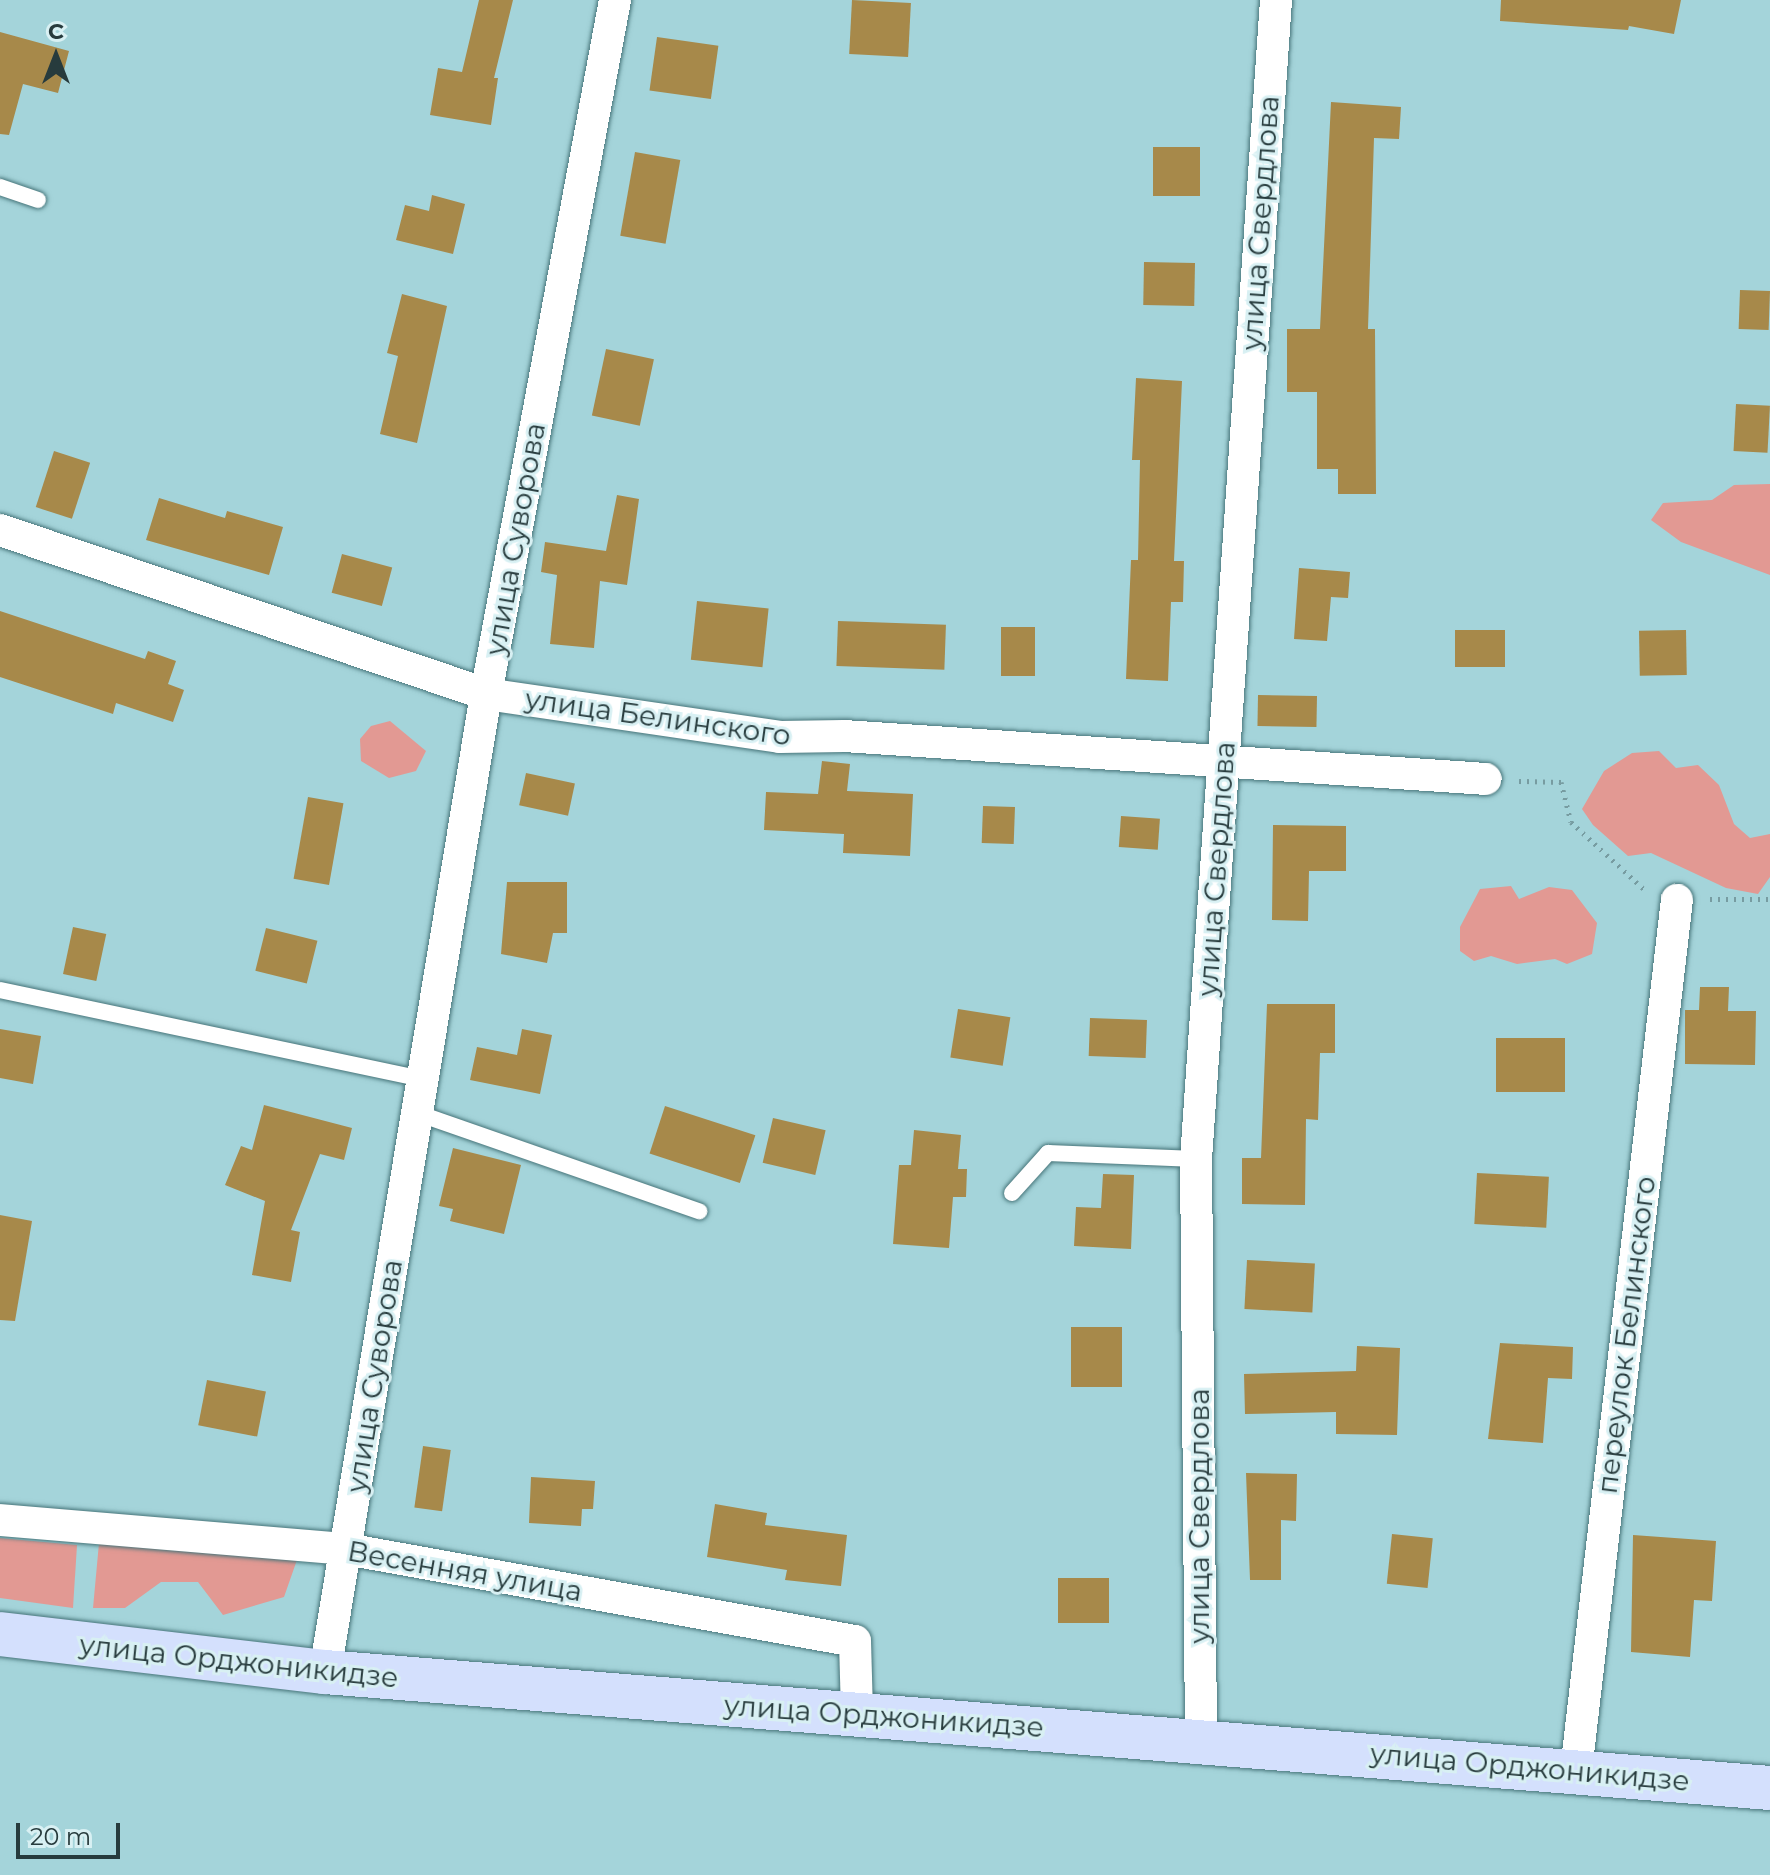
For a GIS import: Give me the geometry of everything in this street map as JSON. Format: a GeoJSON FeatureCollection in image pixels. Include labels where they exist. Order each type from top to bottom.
{"type":"FeatureCollection","features":[{"type":"Feature","properties":{"kind":"main road","name":"улица Орджоникидзе"},"geometry":{"type":"LineString","coordinates":[[0,1634],[325,1672],[1201,1739],[1770,1788]]}},
{"type":"Feature","properties":{"kind":"street","name":"улица Суворова"},"geometry":{"type":"LineString","coordinates":[[325,1672],[486,694],[615,0]]}},
{"type":"Feature","properties":{"kind":"street","name":"улица Свердлова"},"geometry":{"type":"LineString","coordinates":[[1201,1739],[1196,1159],[1276,0]]}},
{"type":"Feature","properties":{"kind":"street","name":"улица Белинского"},"geometry":{"type":"LineString","coordinates":[[0,530],[486,694],[780,737],[844,736],[1486,779]]}},
{"type":"Feature","properties":{"kind":"street","name":"переулок Белинского"},"geometry":{"type":"LineString","coordinates":[[1576,1771],[1677,900]]}},
{"type":"Feature","properties":{"kind":"street","name":"Весенняя улица"},"geometry":{"type":"LineString","coordinates":[[0,1520],[346,1549],[855,1641],[857,1713]]}},
{"type":"Feature","properties":{"kind":"lane"},"geometry":{"type":"LineString","coordinates":[[0,187],[38,200]]}},
{"type":"Feature","properties":{"kind":"lane"},"geometry":{"type":"LineString","coordinates":[[0,990],[423,1079]]}},
{"type":"Feature","properties":{"kind":"lane"},"geometry":{"type":"LineString","coordinates":[[417,1113],[699,1211]]}},
{"type":"Feature","properties":{"kind":"lane"},"geometry":{"type":"LineString","coordinates":[[1012,1193],[1048,1153],[1196,1159]]}},
{"type":"Feature","properties":{"kind":"path"},"geometry":{"type":"LineString","coordinates":[[1486,779],[1561,782],[1571,822],[1655,900],[1770,899]]}},
{"type":"Feature","properties":{"kind":"shaded area"},"geometry":{"type":"Polygon","coordinates":[[[1770,484],[1770,575],[1681,542],[1651,520],[1663,503],[1712,500],[1734,485],[1770,484]]]}},
{"type":"Feature","properties":{"kind":"shaded area"},"geometry":{"type":"Polygon","coordinates":[[[390,721],[426,751],[416,771],[389,778],[361,761],[360,739],[371,726],[390,721]]]}},
{"type":"Feature","properties":{"kind":"shaded area"},"geometry":{"type":"Polygon","coordinates":[[[1659,751],[1676,768],[1698,765],[1719,785],[1734,824],[1750,838],[1770,834],[1770,877],[1758,894],[1726,888],[1651,853],[1628,856],[1593,825],[1582,809],[1604,771],[1632,753],[1659,751]]]}},
{"type":"Feature","properties":{"kind":"shaded area"},"geometry":{"type":"Polygon","coordinates":[[[1511,886],[1519,899],[1549,887],[1572,890],[1597,923],[1592,954],[1567,964],[1555,959],[1517,964],[1491,956],[1474,961],[1460,951],[1460,927],[1480,889],[1511,886]]]}},
{"type":"Feature","properties":{"kind":"shaded area"},"geometry":{"type":"Polygon","coordinates":[[[0,1538],[77,1545],[73,1608],[0,1598],[0,1538]]]}},
{"type":"Feature","properties":{"kind":"shaded area"},"geometry":{"type":"Polygon","coordinates":[[[99,1543],[298,1557],[284,1597],[223,1615],[198,1582],[161,1582],[125,1608],[93,1608],[99,1543]]]}},
{"type":"Feature","properties":{"kind":"building"},"geometry":{"type":"Polygon","coordinates":[[[479,0],[513,0],[494,78],[498,78],[491,125],[430,115],[438,68],[462,72],[479,0]]]}},
{"type":"Feature","properties":{"kind":"building"},"geometry":{"type":"Polygon","coordinates":[[[852,0],[911,3],[908,57],[849,54],[852,0]]]}},
{"type":"Feature","properties":{"kind":"building"},"geometry":{"type":"Polygon","coordinates":[[[1501,0],[1681,0],[1674,34],[1629,26],[1628,30],[1500,21],[1501,0]]]}},
{"type":"Feature","properties":{"kind":"building"},"geometry":{"type":"Polygon","coordinates":[[[0,32],[69,51],[58,93],[23,84],[9,135],[0,134],[0,32]]]}},
{"type":"Feature","properties":{"kind":"building"},"geometry":{"type":"Polygon","coordinates":[[[657,37],[718,46],[711,99],[649,90],[657,37]]]}},
{"type":"Feature","properties":{"kind":"building"},"geometry":{"type":"Polygon","coordinates":[[[1331,102],[1401,107],[1399,139],[1374,138],[1368,329],[1375,329],[1376,494],[1338,494],[1338,469],[1317,469],[1317,392],[1287,392],[1287,329],[1320,329],[1331,102]]]}},
{"type":"Feature","properties":{"kind":"building"},"geometry":{"type":"Polygon","coordinates":[[[1153,147],[1200,147],[1200,196],[1153,196],[1153,147]]]}},
{"type":"Feature","properties":{"kind":"building"},"geometry":{"type":"Polygon","coordinates":[[[635,152],[680,160],[666,244],[620,236],[635,152]]]}},
{"type":"Feature","properties":{"kind":"building"},"geometry":{"type":"Polygon","coordinates":[[[432,195],[465,204],[453,254],[396,240],[405,205],[429,211],[432,195]]]}},
{"type":"Feature","properties":{"kind":"building"},"geometry":{"type":"Polygon","coordinates":[[[1144,262],[1195,263],[1194,306],[1143,305],[1144,262]]]}},
{"type":"Feature","properties":{"kind":"building"},"geometry":{"type":"Polygon","coordinates":[[[1740,290],[1770,291],[1769,330],[1739,329],[1740,290]]]}},
{"type":"Feature","properties":{"kind":"building"},"geometry":{"type":"Polygon","coordinates":[[[402,294],[447,306],[417,443],[380,434],[398,356],[387,353],[402,294]]]}},
{"type":"Feature","properties":{"kind":"building"},"geometry":{"type":"Polygon","coordinates":[[[606,349],[654,359],[640,426],[592,416],[606,349]]]}},
{"type":"Feature","properties":{"kind":"building"},"geometry":{"type":"Polygon","coordinates":[[[1136,378],[1182,381],[1174,561],[1184,561],[1183,602],[1171,602],[1168,681],[1126,679],[1131,560],[1138,560],[1140,460],[1132,460],[1136,378]]]}},
{"type":"Feature","properties":{"kind":"building"},"geometry":{"type":"Polygon","coordinates":[[[1736,404],[1770,406],[1767,453],[1734,451],[1736,404]]]}},
{"type":"Feature","properties":{"kind":"building"},"geometry":{"type":"Polygon","coordinates":[[[54,451],[90,463],[72,519],[36,507],[54,451]]]}},
{"type":"Feature","properties":{"kind":"building"},"geometry":{"type":"Polygon","coordinates":[[[617,495],[639,499],[627,585],[600,581],[594,648],[550,644],[557,575],[541,572],[545,542],[606,551],[617,495]]]}},
{"type":"Feature","properties":{"kind":"building"},"geometry":{"type":"Polygon","coordinates":[[[159,498],[225,518],[227,511],[283,527],[269,575],[146,540],[159,498]]]}},
{"type":"Feature","properties":{"kind":"building"},"geometry":{"type":"Polygon","coordinates":[[[342,554],[392,567],[382,606],[332,593],[342,554]]]}},
{"type":"Feature","properties":{"kind":"building"},"geometry":{"type":"Polygon","coordinates":[[[1299,568],[1350,572],[1348,598],[1331,597],[1327,641],[1294,639],[1299,568]]]}},
{"type":"Feature","properties":{"kind":"building"},"geometry":{"type":"Polygon","coordinates":[[[697,601],[769,609],[762,667],[691,660],[697,601]]]}},
{"type":"Feature","properties":{"kind":"building"},"geometry":{"type":"Polygon","coordinates":[[[0,611],[145,659],[148,651],[176,661],[168,684],[184,690],[173,722],[116,703],[113,714],[0,677],[0,611]]]}},
{"type":"Feature","properties":{"kind":"building"},"geometry":{"type":"Polygon","coordinates":[[[838,621],[946,625],[944,670],[836,666],[838,621]]]}},
{"type":"Feature","properties":{"kind":"building"},"geometry":{"type":"Polygon","coordinates":[[[1001,627],[1035,627],[1035,676],[1001,676],[1001,627]]]}},
{"type":"Feature","properties":{"kind":"building"},"geometry":{"type":"Polygon","coordinates":[[[1455,630],[1505,630],[1505,667],[1455,667],[1455,630]]]}},
{"type":"Feature","properties":{"kind":"building"},"geometry":{"type":"Polygon","coordinates":[[[1686,630],[1687,675],[1640,676],[1639,631],[1686,630]]]}},
{"type":"Feature","properties":{"kind":"building"},"geometry":{"type":"Polygon","coordinates":[[[1258,695],[1317,696],[1316,727],[1257,726],[1258,695]]]}},
{"type":"Feature","properties":{"kind":"building"},"geometry":{"type":"Polygon","coordinates":[[[822,761],[850,764],[847,791],[913,794],[910,856],[843,853],[844,834],[764,830],[766,792],[818,794],[822,761]]]}},
{"type":"Feature","properties":{"kind":"building"},"geometry":{"type":"Polygon","coordinates":[[[526,773],[575,783],[568,816],[519,805],[526,773]]]}},
{"type":"Feature","properties":{"kind":"building"},"geometry":{"type":"Polygon","coordinates":[[[308,797],[343,803],[329,885],[294,879],[308,797]]]}},
{"type":"Feature","properties":{"kind":"building"},"geometry":{"type":"Polygon","coordinates":[[[983,806],[1015,807],[1014,844],[982,843],[983,806]]]}},
{"type":"Feature","properties":{"kind":"building"},"geometry":{"type":"Polygon","coordinates":[[[1121,816],[1160,819],[1158,850],[1119,847],[1121,816]]]}},
{"type":"Feature","properties":{"kind":"building"},"geometry":{"type":"Polygon","coordinates":[[[1273,825],[1346,826],[1346,871],[1309,871],[1308,921],[1272,920],[1273,825]]]}},
{"type":"Feature","properties":{"kind":"building"},"geometry":{"type":"Polygon","coordinates":[[[507,882],[567,882],[567,933],[553,933],[547,963],[501,954],[507,882]]]}},
{"type":"Feature","properties":{"kind":"building"},"geometry":{"type":"Polygon","coordinates":[[[73,927],[106,934],[96,981],[63,974],[73,927]]]}},
{"type":"Feature","properties":{"kind":"building"},"geometry":{"type":"Polygon","coordinates":[[[266,928],[317,941],[307,984],[255,971],[266,928]]]}},
{"type":"Feature","properties":{"kind":"building"},"geometry":{"type":"Polygon","coordinates":[[[1700,987],[1729,987],[1728,1011],[1756,1011],[1755,1065],[1685,1064],[1685,1010],[1699,1010],[1700,987]]]}},
{"type":"Feature","properties":{"kind":"building"},"geometry":{"type":"Polygon","coordinates":[[[1267,1004],[1335,1004],[1335,1053],[1320,1053],[1318,1120],[1306,1119],[1305,1205],[1242,1204],[1242,1158],[1261,1158],[1267,1004]]]}},
{"type":"Feature","properties":{"kind":"building"},"geometry":{"type":"Polygon","coordinates":[[[958,1009],[1010,1017],[1003,1066],[950,1057],[958,1009]]]}},
{"type":"Feature","properties":{"kind":"building"},"geometry":{"type":"Polygon","coordinates":[[[1090,1018],[1147,1020],[1146,1058],[1089,1056],[1090,1018]]]}},
{"type":"Feature","properties":{"kind":"building"},"geometry":{"type":"Polygon","coordinates":[[[0,1029],[41,1036],[33,1084],[0,1078],[0,1029]]]}},
{"type":"Feature","properties":{"kind":"building"},"geometry":{"type":"Polygon","coordinates":[[[522,1029],[552,1035],[540,1094],[470,1080],[477,1047],[517,1055],[522,1029]]]}},
{"type":"Feature","properties":{"kind":"building"},"geometry":{"type":"Polygon","coordinates":[[[1496,1038],[1565,1038],[1565,1092],[1496,1092],[1496,1038]]]}},
{"type":"Feature","properties":{"kind":"building"},"geometry":{"type":"Polygon","coordinates":[[[264,1105],[352,1128],[344,1160],[320,1154],[291,1230],[300,1232],[291,1282],[252,1275],[265,1201],[225,1185],[241,1146],[252,1150],[264,1105]]]}},
{"type":"Feature","properties":{"kind":"building"},"geometry":{"type":"Polygon","coordinates":[[[665,1106],[755,1135],[740,1183],[650,1154],[665,1106]]]}},
{"type":"Feature","properties":{"kind":"building"},"geometry":{"type":"Polygon","coordinates":[[[773,1118],[826,1130],[815,1175],[763,1163],[773,1118]]]}},
{"type":"Feature","properties":{"kind":"building"},"geometry":{"type":"Polygon","coordinates":[[[914,1130],[961,1135],[958,1169],[967,1169],[966,1197],[953,1197],[949,1248],[893,1244],[899,1165],[911,1165],[914,1130]]]}},
{"type":"Feature","properties":{"kind":"building"},"geometry":{"type":"Polygon","coordinates":[[[453,1148],[521,1165],[504,1234],[450,1221],[453,1209],[439,1206],[453,1148]]]}},
{"type":"Feature","properties":{"kind":"building"},"geometry":{"type":"Polygon","coordinates":[[[1477,1173],[1549,1177],[1546,1228],[1474,1224],[1477,1173]]]}},
{"type":"Feature","properties":{"kind":"building"},"geometry":{"type":"Polygon","coordinates":[[[1103,1174],[1134,1175],[1131,1249],[1074,1246],[1076,1207],[1101,1208],[1103,1174]]]}},
{"type":"Feature","properties":{"kind":"building"},"geometry":{"type":"Polygon","coordinates":[[[0,1215],[32,1221],[15,1321],[0,1320],[0,1215]]]}},
{"type":"Feature","properties":{"kind":"building"},"geometry":{"type":"Polygon","coordinates":[[[1247,1260],[1315,1264],[1312,1312],[1244,1309],[1247,1260]]]}},
{"type":"Feature","properties":{"kind":"building"},"geometry":{"type":"Polygon","coordinates":[[[1071,1327],[1122,1327],[1122,1387],[1071,1387],[1071,1327]]]}},
{"type":"Feature","properties":{"kind":"building"},"geometry":{"type":"Polygon","coordinates":[[[1500,1343],[1573,1347],[1572,1379],[1548,1378],[1543,1443],[1488,1439],[1500,1343]]]}},
{"type":"Feature","properties":{"kind":"building"},"geometry":{"type":"Polygon","coordinates":[[[1357,1346],[1400,1348],[1397,1435],[1336,1434],[1336,1412],[1245,1414],[1244,1374],[1356,1371],[1357,1346]]]}},
{"type":"Feature","properties":{"kind":"building"},"geometry":{"type":"Polygon","coordinates":[[[207,1380],[266,1391],[257,1437],[198,1425],[207,1380]]]}},
{"type":"Feature","properties":{"kind":"building"},"geometry":{"type":"Polygon","coordinates":[[[423,1446],[451,1450],[442,1511],[414,1507],[423,1446]]]}},
{"type":"Feature","properties":{"kind":"building"},"geometry":{"type":"Polygon","coordinates":[[[1246,1473],[1297,1474],[1296,1521],[1281,1520],[1281,1580],[1250,1580],[1246,1473]]]}},
{"type":"Feature","properties":{"kind":"building"},"geometry":{"type":"Polygon","coordinates":[[[531,1477],[595,1481],[593,1509],[582,1509],[581,1526],[529,1523],[531,1477]]]}},
{"type":"Feature","properties":{"kind":"building"},"geometry":{"type":"Polygon","coordinates":[[[715,1504],[767,1513],[765,1525],[847,1535],[841,1586],[785,1580],[787,1570],[707,1557],[715,1504]]]}},
{"type":"Feature","properties":{"kind":"building"},"geometry":{"type":"Polygon","coordinates":[[[1392,1534],[1433,1538],[1428,1588],[1387,1584],[1392,1534]]]}},
{"type":"Feature","properties":{"kind":"building"},"geometry":{"type":"Polygon","coordinates":[[[1633,1535],[1716,1541],[1712,1601],[1694,1600],[1690,1657],[1631,1652],[1633,1535]]]}},
{"type":"Feature","properties":{"kind":"building"},"geometry":{"type":"Polygon","coordinates":[[[1058,1578],[1109,1578],[1109,1623],[1058,1623],[1058,1578]]]}}]}
